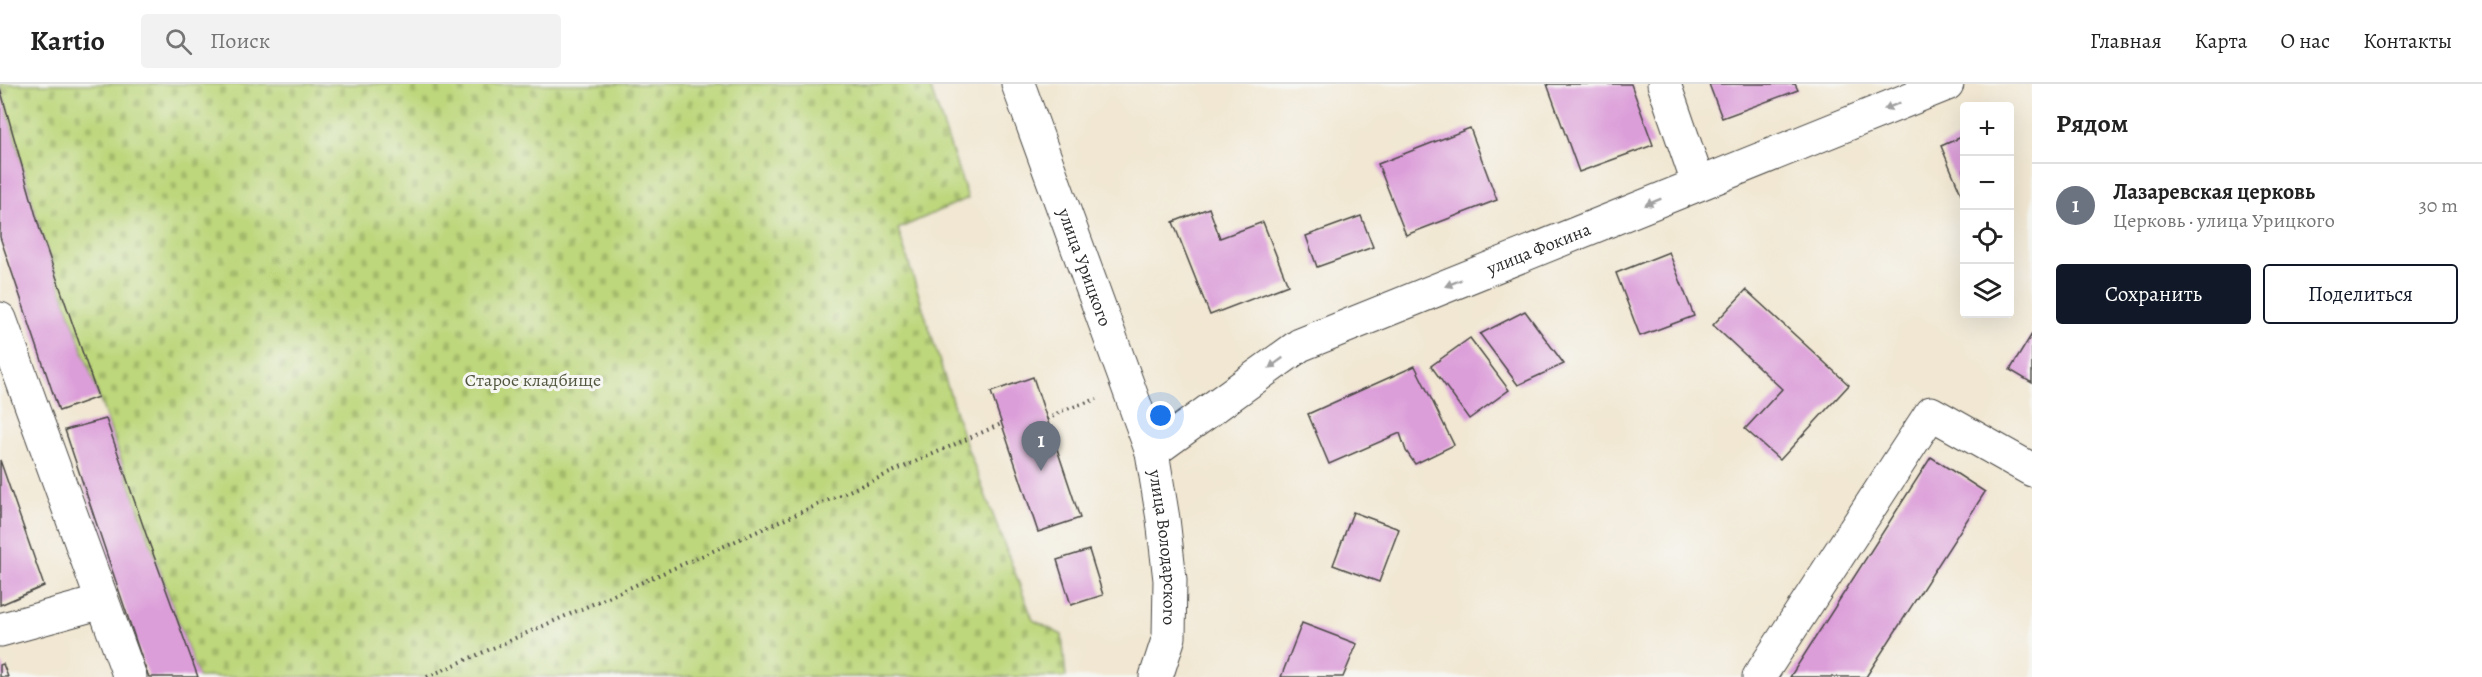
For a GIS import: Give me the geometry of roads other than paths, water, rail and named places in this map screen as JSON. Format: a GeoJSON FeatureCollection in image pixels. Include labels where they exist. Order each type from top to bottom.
{"type":"FeatureCollection","features":[{"type":"Feature","properties":{"kind":"street","name":"улица Урицкого"},"geometry":{"type":"LineString","coordinates":[[1018,84],[1152,452]]}},
{"type":"Feature","properties":{"kind":"street"},"geometry":{"type":"LineString","coordinates":[[1664,84],[1698,183]]}},
{"type":"Feature","properties":{"kind":"street","name":"улица Фокина"},"geometry":{"type":"LineString","coordinates":[[1152,452],[1300,345],[1947,84]]}},
{"type":"Feature","properties":{"kind":"street"},"geometry":{"type":"LineString","coordinates":[[0,319],[130,677]]}},
{"type":"Feature","properties":{"kind":"street"},"geometry":{"type":"LineString","coordinates":[[1759,677],[1931,413],[2032,470]]}},
{"type":"Feature","properties":{"kind":"street","name":"улица Володарского"},"geometry":{"type":"LineString","coordinates":[[1152,452],[1170,580],[1169,636],[1156,677]]}},
{"type":"Feature","properties":{"kind":"street"},"geometry":{"type":"LineString","coordinates":[[0,630],[102,602]]}},
{"type":"Feature","properties":{"kind":"place","name":"Лазаревская церковь"},"geometry":{"type":"Point","coordinates":[1041,471]}},
{"type":"Feature","properties":{"kind":"park label","name":"Старое кладбище"},"geometry":{"type":"Point","coordinates":[533,380]}}]}
